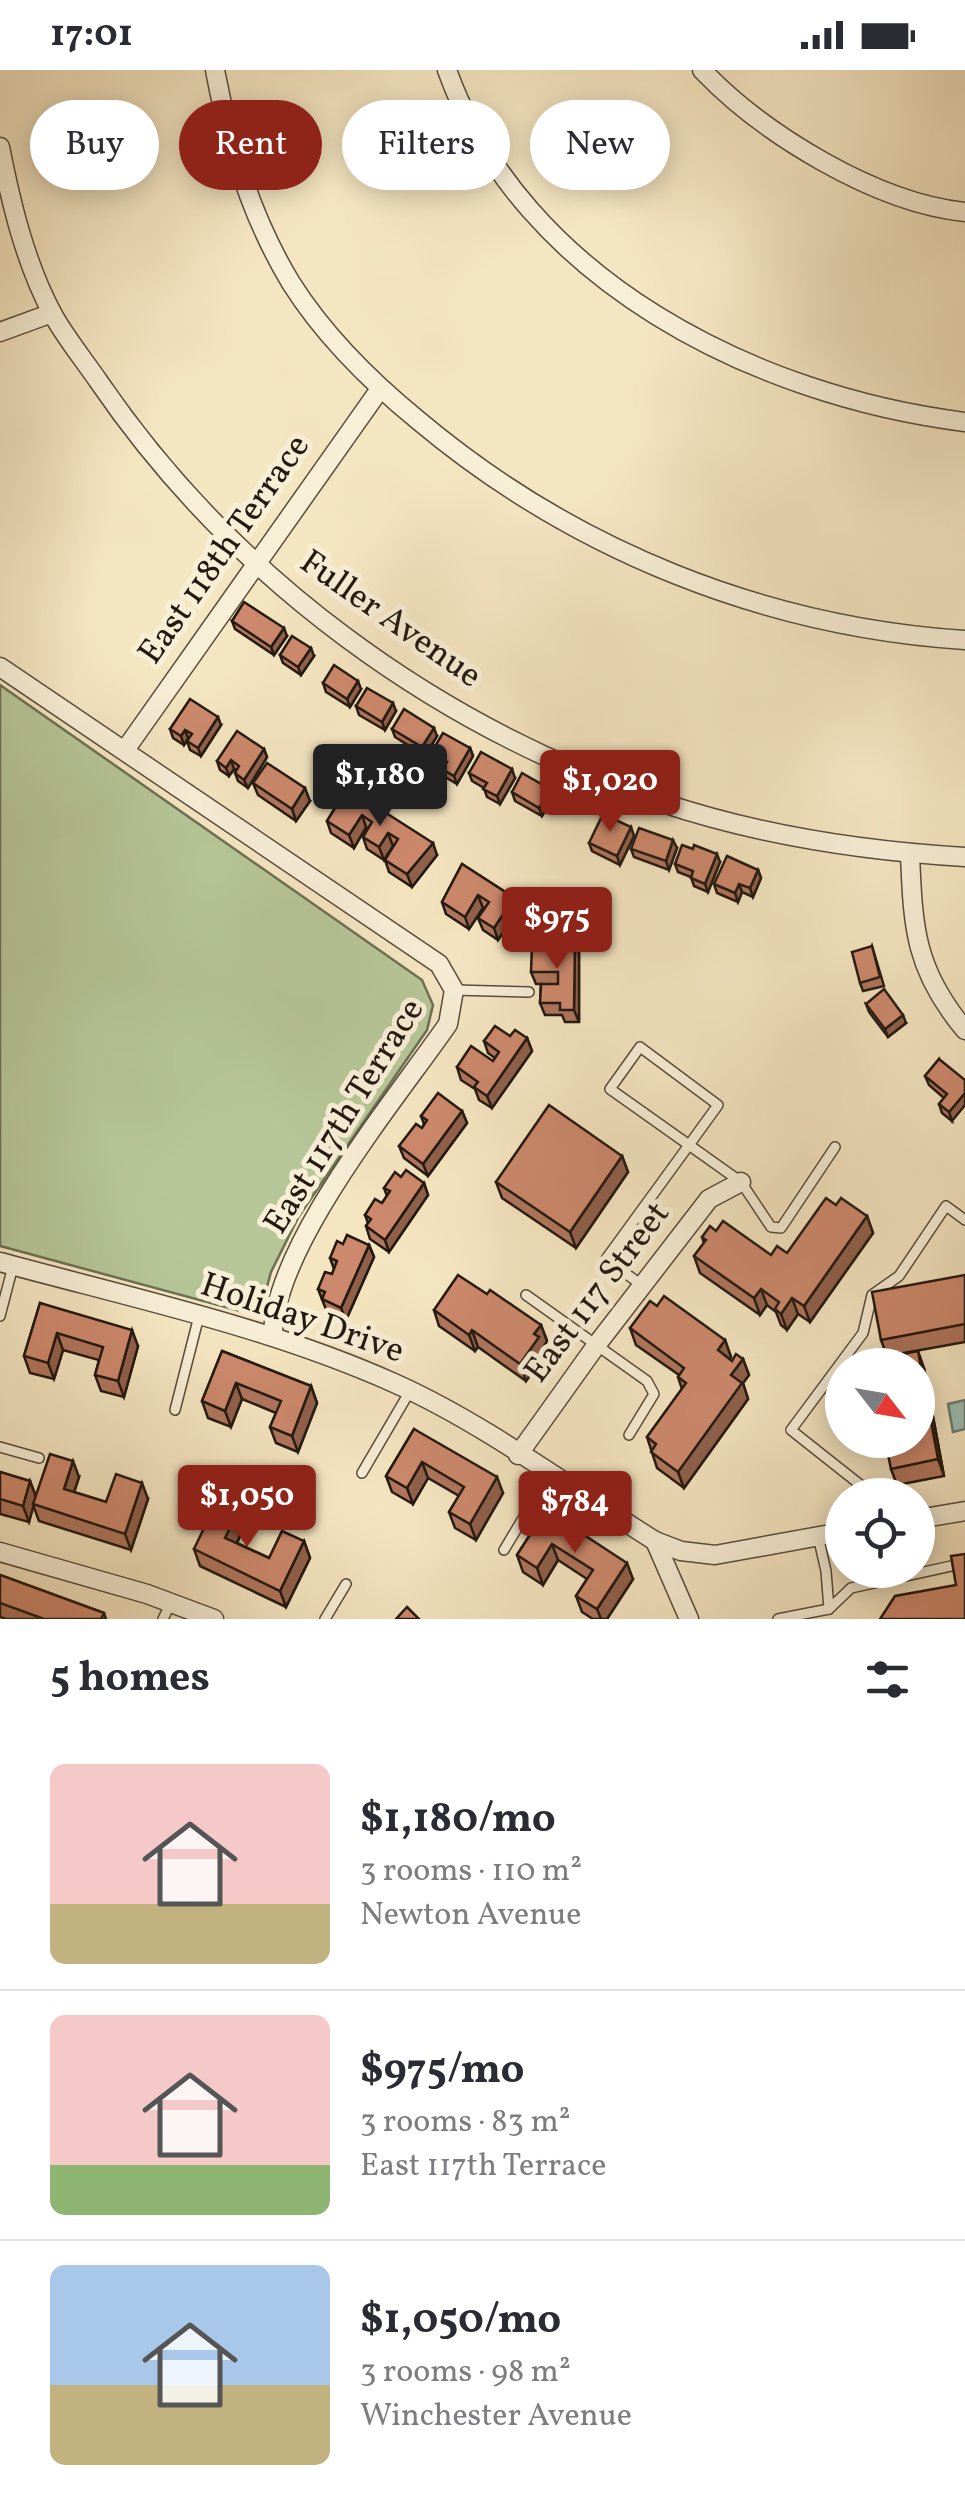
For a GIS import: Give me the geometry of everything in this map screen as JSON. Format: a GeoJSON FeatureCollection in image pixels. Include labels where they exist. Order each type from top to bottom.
{"type":"FeatureCollection","features":[{"type":"Feature","properties":{"kind":"street"},"geometry":{"type":"LineString","coordinates":[[215,70],[226,131],[253,210],[292,283],[335,342],[380,389],[459,454],[542,510],[630,556],[722,593],[818,620],[916,637],[965,640]]}},
{"type":"Feature","properties":{"kind":"street"},"geometry":{"type":"LineString","coordinates":[[447,70],[480,141],[512,187],[543,223],[596,272],[655,314],[717,350],[783,380],[893,411],[965,422]]}},
{"type":"Feature","properties":{"kind":"street"},"geometry":{"type":"LineString","coordinates":[[702,70],[786,138],[874,188],[906,201],[965,212]]}},
{"type":"Feature","properties":{"kind":"street","name":"Fuller Avenue"},"geometry":{"type":"LineString","coordinates":[[0,147],[10,196],[52,314],[129,426],[205,514],[305,607],[415,686],[534,752],[660,802],[792,837],[910,854],[965,857]]}},
{"type":"Feature","properties":{"kind":"street"},"geometry":{"type":"LineString","coordinates":[[0,332],[52,314]]}},
{"type":"Feature","properties":{"kind":"street","name":"East 118th Terrace"},"geometry":{"type":"LineString","coordinates":[[125,750],[380,389]]}},
{"type":"Feature","properties":{"kind":"street"},"geometry":{"type":"LineString","coordinates":[[0,667],[439,964],[454,990]]}},
{"type":"Feature","properties":{"kind":"street"},"geometry":{"type":"LineString","coordinates":[[910,854],[913,923],[919,951],[932,984],[965,1030]]}},
{"type":"Feature","properties":{"kind":"street","name":"East 117th Terrace"},"geometry":{"type":"LineString","coordinates":[[273,1336],[283,1285],[312,1218],[448,1024],[454,990]]}},
{"type":"Feature","properties":{"kind":"street","name":"East 117 Street"},"geometry":{"type":"LineString","coordinates":[[518,1455],[598,1343],[710,1199],[741,1182]]}},
{"type":"Feature","properties":{"kind":"street","name":"Holiday Drive"},"geometry":{"type":"LineString","coordinates":[[6,1264],[330,1355],[464,1420],[655,1541],[681,1551],[715,1555],[825,1535]]}},
{"type":"Feature","properties":{"kind":"street"},"geometry":{"type":"LineString","coordinates":[[935,1515],[965,1511]]}},
{"type":"Feature","properties":{"kind":"street"},"geometry":{"type":"LineString","coordinates":[[655,1541],[689,1619]]}},
{"type":"Feature","properties":{"kind":"street"},"geometry":{"type":"LineString","coordinates":[[0,1552],[167,1611],[214,1619]]}},
{"type":"Feature","properties":{"kind":"lane"},"geometry":{"type":"LineString","coordinates":[[454,990],[530,992]]}},
{"type":"Feature","properties":{"kind":"lane"},"geometry":{"type":"LineString","coordinates":[[644,1286],[606,1259],[689,1144],[718,1104],[640,1047],[610,1089],[689,1144],[741,1182],[771,1227],[780,1228],[835,1147]]}},
{"type":"Feature","properties":{"kind":"lane"},"geometry":{"type":"LineString","coordinates":[[851,1478],[791,1430],[863,1333],[872,1295],[899,1276],[946,1206],[965,1220]]}},
{"type":"Feature","properties":{"kind":"lane"},"geometry":{"type":"LineString","coordinates":[[0,1316],[6,1264]]}},
{"type":"Feature","properties":{"kind":"lane"},"geometry":{"type":"LineString","coordinates":[[526,1295],[647,1381],[654,1394],[629,1435]]}},
{"type":"Feature","properties":{"kind":"lane"},"geometry":{"type":"LineString","coordinates":[[175,1410],[199,1316]]}},
{"type":"Feature","properties":{"kind":"lane"},"geometry":{"type":"LineString","coordinates":[[362,1472],[410,1391]]}},
{"type":"Feature","properties":{"kind":"lane"},"geometry":{"type":"LineString","coordinates":[[0,1448],[40,1458]]}},
{"type":"Feature","properties":{"kind":"lane"},"geometry":{"type":"LineString","coordinates":[[504,1550],[550,1474]]}},
{"type":"Feature","properties":{"kind":"lane"},"geometry":{"type":"LineString","coordinates":[[818,1536],[829,1609]]}},
{"type":"Feature","properties":{"kind":"lane"},"geometry":{"type":"LineString","coordinates":[[778,1619],[829,1609],[851,1588],[965,1563]]}},
{"type":"Feature","properties":{"kind":"lane"},"geometry":{"type":"LineString","coordinates":[[325,1619],[346,1584]]}},
{"type":"Feature","properties":{"kind":"green space"},"geometry":{"type":"Polygon","coordinates":[[[0,685],[422,980],[433,1005],[427,1030],[299,1216],[271,1272],[259,1316],[0,1246],[0,685]]]}},
{"type":"Feature","properties":{"kind":"water"},"geometry":{"type":"Polygon","coordinates":[[[965,1400],[965,1429],[953,1432],[948,1404],[965,1400]]]}},
{"type":"Feature","properties":{"kind":"building"},"geometry":{"type":"Polygon","coordinates":[[[244,602],[284,628],[271,647],[232,621],[244,602]]]}},
{"type":"Feature","properties":{"kind":"building"},"geometry":{"type":"Polygon","coordinates":[[[292,636],[311,648],[298,667],[280,655],[292,636]]]}},
{"type":"Feature","properties":{"kind":"building"},"geometry":{"type":"Polygon","coordinates":[[[334,665],[358,681],[347,699],[323,683],[334,665]]]}},
{"type":"Feature","properties":{"kind":"building"},"geometry":{"type":"Polygon","coordinates":[[[367,688],[393,703],[382,722],[356,706],[367,688]]]}},
{"type":"Feature","properties":{"kind":"building"},"geometry":{"type":"Polygon","coordinates":[[[190,699],[218,717],[198,748],[187,741],[192,734],[185,730],[181,736],[170,729],[190,699]]]}},
{"type":"Feature","properties":{"kind":"building"},"geometry":{"type":"Polygon","coordinates":[[[404,709],[434,728],[422,747],[392,729],[404,709]]]}},
{"type":"Feature","properties":{"kind":"building"},"geometry":{"type":"Polygon","coordinates":[[[237,731],[264,749],[244,780],[235,773],[239,766],[231,760],[226,768],[217,761],[237,731]]]}},
{"type":"Feature","properties":{"kind":"building"},"geometry":{"type":"Polygon","coordinates":[[[443,733],[470,748],[454,776],[442,769],[447,762],[431,753],[443,733]]]}},
{"type":"Feature","properties":{"kind":"building"},"geometry":{"type":"Polygon","coordinates":[[[481,752],[512,769],[497,796],[483,789],[487,783],[469,773],[481,752]]]}},
{"type":"Feature","properties":{"kind":"building"},"geometry":{"type":"Polygon","coordinates":[[[267,763],[305,788],[292,809],[253,783],[267,763]]]}},
{"type":"Feature","properties":{"kind":"building"},"geometry":{"type":"Polygon","coordinates":[[[522,773],[550,789],[539,808],[512,792],[522,773]]]}},
{"type":"Feature","properties":{"kind":"building"},"geometry":{"type":"Polygon","coordinates":[[[344,786],[433,843],[407,874],[385,860],[398,839],[388,833],[379,847],[363,837],[372,822],[362,815],[349,835],[327,821],[344,786]]]}},
{"type":"Feature","properties":{"kind":"building"},"geometry":{"type":"Polygon","coordinates":[[[603,814],[631,827],[617,856],[589,843],[603,814]]]}},
{"type":"Feature","properties":{"kind":"building"},"geometry":{"type":"Polygon","coordinates":[[[639,828],[673,840],[666,861],[631,849],[639,828]]]}},
{"type":"Feature","properties":{"kind":"building"},"geometry":{"type":"Polygon","coordinates":[[[682,845],[717,854],[705,884],[691,878],[693,871],[675,864],[682,845]]]}},
{"type":"Feature","properties":{"kind":"building"},"geometry":{"type":"Polygon","coordinates":[[[727,856],[758,870],[750,888],[739,884],[735,893],[714,884],[727,856]]]}},
{"type":"Feature","properties":{"kind":"building"},"geometry":{"type":"Polygon","coordinates":[[[462,864],[521,902],[511,917],[504,913],[494,928],[478,918],[489,902],[478,895],[465,917],[442,902],[462,864]]]}},
{"type":"Feature","properties":{"kind":"building"},"geometry":{"type":"Polygon","coordinates":[[[556,940],[575,940],[574,1010],[560,1010],[560,1003],[540,1003],[541,984],[558,984],[558,972],[531,972],[532,945],[556,945],[556,940]]]}},
{"type":"Feature","properties":{"kind":"building"},"geometry":{"type":"Polygon","coordinates":[[[872,946],[880,977],[860,983],[852,952],[872,946]]]}},
{"type":"Feature","properties":{"kind":"building"},"geometry":{"type":"Polygon","coordinates":[[[884,989],[903,1015],[885,1029],[866,1004],[884,989]]]}},
{"type":"Feature","properties":{"kind":"building"},"geometry":{"type":"Polygon","coordinates":[[[495,1026],[510,1036],[515,1030],[527,1038],[487,1096],[474,1087],[478,1082],[457,1067],[471,1046],[493,1061],[499,1052],[484,1041],[495,1026]]]}},
{"type":"Feature","properties":{"kind":"building"},"geometry":{"type":"Polygon","coordinates":[[[939,1059],[965,1080],[965,1093],[949,1112],[939,1104],[947,1094],[925,1076],[939,1059]]]}},
{"type":"Feature","properties":{"kind":"building"},"geometry":{"type":"Polygon","coordinates":[[[438,1093],[462,1111],[423,1164],[399,1146],[416,1124],[422,1128],[427,1120],[421,1116],[438,1093]]]}},
{"type":"Feature","properties":{"kind":"building"},"geometry":{"type":"Polygon","coordinates":[[[549,1105],[622,1156],[570,1232],[496,1182],[549,1105]]]}},
{"type":"Feature","properties":{"kind":"building"},"geometry":{"type":"Polygon","coordinates":[[[406,1170],[424,1183],[385,1240],[366,1226],[371,1219],[365,1215],[375,1199],[382,1203],[390,1191],[384,1188],[395,1172],[401,1177],[406,1170]]]}},
{"type":"Feature","properties":{"kind":"building"},"geometry":{"type":"Polygon","coordinates":[[[826,1198],[836,1205],[841,1198],[867,1216],[804,1306],[792,1298],[781,1314],[775,1309],[779,1302],[761,1289],[754,1298],[694,1256],[706,1240],[702,1237],[710,1226],[716,1231],[723,1221],[771,1255],[777,1246],[787,1253],[826,1198]]]}},
{"type":"Feature","properties":{"kind":"building"},"geometry":{"type":"Polygon","coordinates":[[[347,1235],[369,1245],[341,1308],[322,1299],[325,1292],[318,1289],[325,1272],[332,1274],[337,1261],[330,1258],[337,1241],[343,1244],[347,1235]]]}},
{"type":"Feature","properties":{"kind":"building"},"geometry":{"type":"Polygon","coordinates":[[[458,1275],[487,1294],[490,1290],[541,1325],[534,1334],[539,1337],[520,1364],[472,1330],[469,1335],[434,1310],[458,1275]]]}},
{"type":"Feature","properties":{"kind":"building"},"geometry":{"type":"Polygon","coordinates":[[[965,1275],[965,1324],[881,1340],[872,1292],[965,1275]]]}},
{"type":"Feature","properties":{"kind":"building"},"geometry":{"type":"Polygon","coordinates":[[[664,1296],[725,1340],[718,1350],[732,1361],[736,1354],[743,1359],[731,1375],[742,1383],[678,1472],[651,1452],[656,1444],[647,1437],[686,1383],[678,1377],[684,1368],[630,1328],[650,1301],[657,1306],[664,1296]]]}},
{"type":"Feature","properties":{"kind":"building"},"geometry":{"type":"Polygon","coordinates":[[[40,1303],[132,1330],[118,1381],[95,1375],[103,1347],[57,1333],[48,1363],[24,1356],[40,1303]]]}},
{"type":"Feature","properties":{"kind":"building"},"geometry":{"type":"Polygon","coordinates":[[[222,1351],[311,1386],[292,1436],[270,1427],[281,1401],[236,1383],[225,1411],[202,1401],[222,1351]]]}},
{"type":"Feature","properties":{"kind":"building"},"geometry":{"type":"Polygon","coordinates":[[[414,1429],[497,1477],[470,1524],[449,1512],[464,1487],[422,1462],[407,1488],[386,1476],[414,1429]]]}},
{"type":"Feature","properties":{"kind":"building"},"geometry":{"type":"Polygon","coordinates":[[[935,1443],[938,1459],[891,1469],[889,1458],[935,1458],[935,1443]]]}},
{"type":"Feature","properties":{"kind":"building"},"geometry":{"type":"Polygon","coordinates":[[[50,1454],[73,1461],[64,1489],[106,1502],[116,1474],[142,1483],[125,1534],[33,1504],[50,1454]]]}},
{"type":"Feature","properties":{"kind":"building"},"geometry":{"type":"Polygon","coordinates":[[[0,1472],[30,1481],[23,1506],[0,1499],[0,1472]]]}},
{"type":"Feature","properties":{"kind":"building"},"geometry":{"type":"Polygon","coordinates":[[[217,1501],[238,1512],[225,1538],[269,1558],[282,1531],[304,1541],[280,1591],[194,1549],[217,1501]]]}},
{"type":"Feature","properties":{"kind":"building"},"geometry":{"type":"Polygon","coordinates":[[[546,1510],[627,1563],[597,1609],[576,1596],[593,1570],[552,1544],[537,1568],[517,1555],[546,1510]]]}},
{"type":"Feature","properties":{"kind":"building"},"geometry":{"type":"Polygon","coordinates":[[[965,1554],[965,1619],[880,1619],[895,1596],[956,1585],[951,1556],[965,1554]]]}},
{"type":"Feature","properties":{"kind":"building"},"geometry":{"type":"Polygon","coordinates":[[[0,1575],[104,1613],[101,1619],[44,1619],[0,1603],[0,1575]]]}},
{"type":"Feature","properties":{"kind":"building"},"geometry":{"type":"Polygon","coordinates":[[[407,1607],[419,1619],[396,1619],[407,1607]]]}}]}
